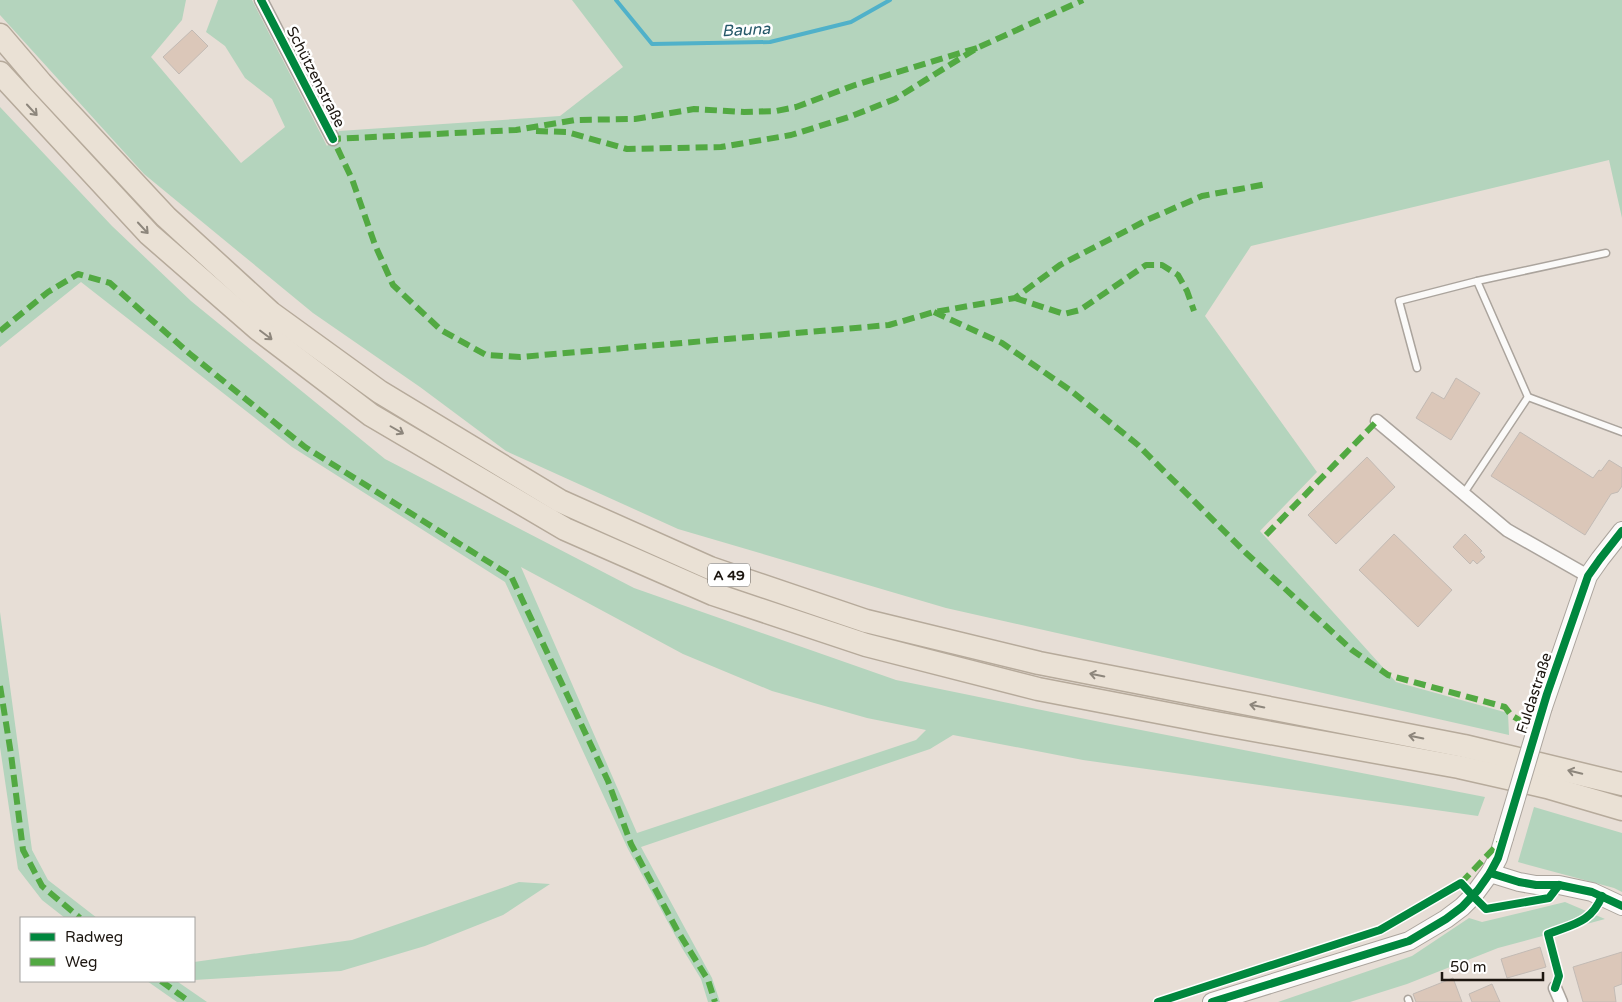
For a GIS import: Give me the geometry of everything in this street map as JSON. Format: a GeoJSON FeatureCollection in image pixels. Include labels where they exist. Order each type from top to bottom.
{"type":"FeatureCollection","features":[{"type":"Feature","properties":{"kind":"highway","name":"A 49"},"geometry":{"type":"LineString","coordinates":[[0,35],[166,216],[271,313],[380,392],[560,501],[710,568],[866,621],[1039,663],[1464,746],[1622,784]]}},
{"type":"Feature","properties":{"kind":"highway","name":"A 49"},"geometry":{"type":"LineString","coordinates":[[0,73],[149,234],[258,329],[371,415],[566,529],[713,594],[866,645],[1038,688],[1215,723],[1459,767],[1521,781],[1622,809]]}},
{"type":"Feature","properties":{"kind":"street","name":"Schützenstraße"},"geometry":{"type":"LineString","coordinates":[[261,0],[333,140]]}},
{"type":"Feature","properties":{"kind":"street"},"geometry":{"type":"LineString","coordinates":[[1377,420],[1508,530],[1588,576]]}},
{"type":"Feature","properties":{"kind":"street","name":"Fuldastraße"},"geometry":{"type":"LineString","coordinates":[[1212,1002],[1409,940],[1446,919],[1462,907],[1478,890],[1498,858],[1543,706],[1588,576],[1622,532]]}},
{"type":"Feature","properties":{"kind":"street"},"geometry":{"type":"LineString","coordinates":[[1490,872],[1519,882],[1536,885],[1559,885],[1592,892],[1622,906]]}},
{"type":"Feature","properties":{"kind":"street"},"geometry":{"type":"LineString","coordinates":[[1555,988],[1561,1002]]}},
{"type":"Feature","properties":{"kind":"lane"},"geometry":{"type":"LineString","coordinates":[[1417,368],[1399,301],[1477,280],[1606,253]]}},
{"type":"Feature","properties":{"kind":"lane"},"geometry":{"type":"LineString","coordinates":[[1477,280],[1528,397],[1622,432]]}},
{"type":"Feature","properties":{"kind":"lane"},"geometry":{"type":"LineString","coordinates":[[1464,493],[1528,397]]}},
{"type":"Feature","properties":{"kind":"green space"},"geometry":{"type":"Polygon","coordinates":[[[0,0],[186,0],[182,20],[151,57],[241,163],[285,127],[272,99],[245,78],[225,46],[206,32],[218,0],[252,0],[327,146],[339,131],[560,116],[623,67],[572,0],[1622,0],[1622,218],[1609,160],[1251,246],[1205,316],[1317,472],[1260,531],[1396,682],[1508,713],[1509,735],[946,608],[678,529],[506,451],[420,387],[313,313],[144,174],[0,15],[0,0]]]}},
{"type":"Feature","properties":{"kind":"green space"},"geometry":{"type":"Polygon","coordinates":[[[0,107],[112,226],[191,301],[385,459],[634,588],[896,680],[1485,797],[1478,816],[1083,760],[953,735],[930,749],[641,847],[712,978],[720,1002],[708,1002],[701,979],[628,849],[505,582],[292,447],[81,282],[0,347],[0,107]],[[521,567],[637,833],[916,740],[926,730],[867,718],[772,691],[683,654],[521,567]]]}},
{"type":"Feature","properties":{"kind":"green space"},"geometry":{"type":"Polygon","coordinates":[[[0,612],[32,850],[48,880],[96,917],[64,917],[42,900],[18,869],[0,747],[0,612]]]}},
{"type":"Feature","properties":{"kind":"green space"},"geometry":{"type":"Polygon","coordinates":[[[1534,807],[1622,833],[1622,892],[1614,888],[1518,862],[1534,807]]]}},
{"type":"Feature","properties":{"kind":"green space"},"geometry":{"type":"Polygon","coordinates":[[[519,882],[550,884],[503,915],[425,946],[341,971],[195,980],[195,962],[352,940],[519,882]]]}},
{"type":"Feature","properties":{"kind":"green space"},"geometry":{"type":"Polygon","coordinates":[[[1565,902],[1605,919],[1498,948],[1407,984],[1350,1002],[1278,1002],[1412,956],[1469,918],[1482,922],[1565,902]]]}},
{"type":"Feature","properties":{"kind":"green space"},"geometry":{"type":"Polygon","coordinates":[[[148,982],[178,982],[207,1002],[177,1002],[148,982]]]}},
{"type":"Feature","properties":{"kind":"building"},"geometry":{"type":"Polygon","coordinates":[[[192,30],[208,46],[179,74],[163,57],[192,30]]]}},
{"type":"Feature","properties":{"kind":"building"},"geometry":{"type":"Polygon","coordinates":[[[1456,378],[1480,393],[1451,440],[1416,418],[1432,392],[1444,399],[1456,378]]]}},
{"type":"Feature","properties":{"kind":"building"},"geometry":{"type":"Polygon","coordinates":[[[1520,432],[1593,478],[1609,460],[1622,468],[1622,486],[1618,492],[1611,494],[1585,535],[1491,476],[1520,432]]]}},
{"type":"Feature","properties":{"kind":"building"},"geometry":{"type":"Polygon","coordinates":[[[1367,457],[1395,487],[1336,544],[1308,515],[1367,457]]]}},
{"type":"Feature","properties":{"kind":"building"},"geometry":{"type":"Polygon","coordinates":[[[1394,534],[1452,590],[1418,627],[1359,570],[1394,534]]]}},
{"type":"Feature","properties":{"kind":"building"},"geometry":{"type":"Polygon","coordinates":[[[1465,534],[1482,551],[1480,552],[1485,557],[1477,564],[1473,560],[1470,564],[1453,547],[1465,534]]]}},
{"type":"Feature","properties":{"kind":"building"},"geometry":{"type":"Polygon","coordinates":[[[1540,947],[1546,967],[1507,978],[1501,959],[1540,947]]]}},
{"type":"Feature","properties":{"kind":"building"},"geometry":{"type":"Polygon","coordinates":[[[1622,952],[1622,984],[1614,987],[1616,1002],[1583,1002],[1573,967],[1622,952]]]}},
{"type":"Feature","properties":{"kind":"building"},"geometry":{"type":"Polygon","coordinates":[[[1453,978],[1462,1002],[1416,1002],[1413,994],[1453,978]]]}},
{"type":"Feature","properties":{"kind":"building"},"geometry":{"type":"Polygon","coordinates":[[[1492,984],[1500,1002],[1472,1002],[1469,994],[1492,984]]]}},
{"type":"Feature","properties":{"kind":"waterway","name":"Bauna"},"geometry":{"type":"LineString","coordinates":[[616,0],[652,44],[770,42],[851,22],[890,0]]}},
{"type":"Feature","properties":{"kind":"marked path"},"geometry":{"type":"LineString","coordinates":[[536,131],[567,132],[627,149],[721,147],[791,135],[849,117],[895,99],[977,48],[1083,0]]}},
{"type":"Feature","properties":{"kind":"marked path"},"geometry":{"type":"LineString","coordinates":[[977,48],[855,85],[796,107],[776,111],[744,112],[694,109],[635,119],[575,120],[516,130],[333,139],[352,179],[375,245],[393,285],[441,330],[486,355],[520,357],[889,325],[934,312],[1015,298],[1060,265],[1147,220],[1202,196],[1267,184]]}},
{"type":"Feature","properties":{"kind":"marked path"},"geometry":{"type":"LineString","coordinates":[[1015,298],[1064,314],[1080,310],[1146,265],[1162,265],[1178,275],[1187,291],[1194,311]]}},
{"type":"Feature","properties":{"kind":"marked path"},"geometry":{"type":"LineString","coordinates":[[0,331],[48,292],[78,274],[110,283],[190,354],[305,447],[511,576],[608,781],[631,844],[677,930],[708,980],[715,1002]]}},
{"type":"Feature","properties":{"kind":"marked path"},"geometry":{"type":"LineString","coordinates":[[934,312],[1002,343],[1070,390],[1138,445],[1246,553],[1352,650],[1388,675],[1505,707],[1511,715],[1521,721]]}},
{"type":"Feature","properties":{"kind":"marked path"},"geometry":{"type":"LineString","coordinates":[[1266,535],[1377,421]]}},
{"type":"Feature","properties":{"kind":"marked path"},"geometry":{"type":"LineString","coordinates":[[0,686],[23,850],[42,886],[79,917]]}},
{"type":"Feature","properties":{"kind":"marked path"},"geometry":{"type":"LineString","coordinates":[[1461,883],[1499,843]]}},
{"type":"Feature","properties":{"kind":"marked path"},"geometry":{"type":"LineString","coordinates":[[162,982],[190,1002]]}},
{"type":"Feature","properties":{"kind":"cycle path"},"geometry":{"type":"LineString","coordinates":[[261,0],[333,139]]}},
{"type":"Feature","properties":{"kind":"cycle path"},"geometry":{"type":"LineString","coordinates":[[1212,1002],[1409,941],[1446,919],[1462,907],[1478,890],[1498,858],[1547,694],[1588,576],[1622,531]]}},
{"type":"Feature","properties":{"kind":"cycle path"},"geometry":{"type":"LineString","coordinates":[[1490,873],[1519,882],[1536,885],[1559,885],[1592,892],[1622,906]]}},
{"type":"Feature","properties":{"kind":"cycle path"},"geometry":{"type":"LineString","coordinates":[[1158,1002],[1380,930],[1461,883],[1486,909],[1549,898],[1559,885]]}},
{"type":"Feature","properties":{"kind":"cycle path"},"geometry":{"type":"LineString","coordinates":[[1555,988],[1559,976],[1548,934],[1573,925],[1587,917],[1598,905],[1602,896]]}}]}
